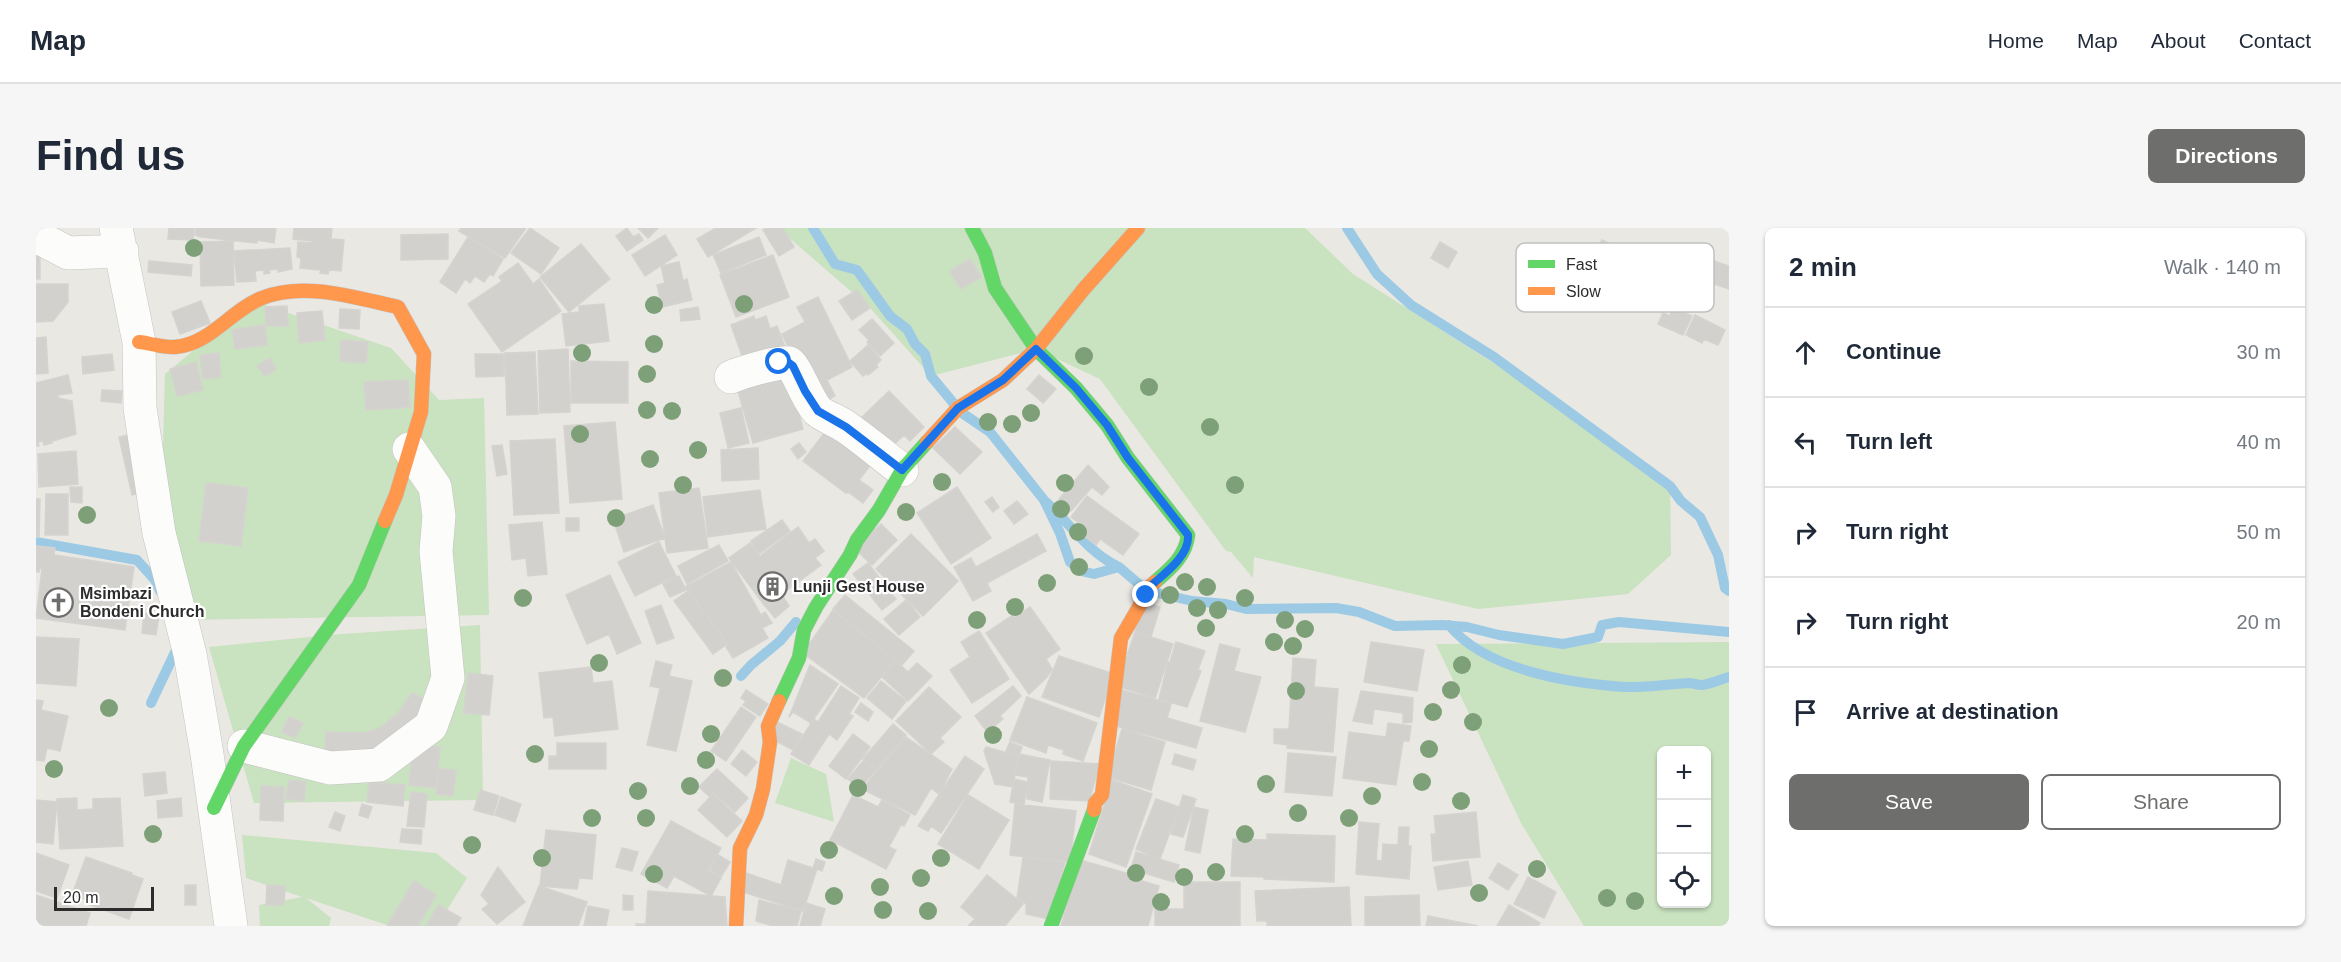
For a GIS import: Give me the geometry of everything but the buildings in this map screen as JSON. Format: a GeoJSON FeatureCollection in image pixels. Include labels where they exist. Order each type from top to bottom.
{"type":"FeatureCollection","features":[{"type":"Feature","properties":{"kind":"street"},"geometry":{"type":"LineString","coordinates":[[972,228],[985,253],[995,288],[1036,349],[1076,388],[1107,425],[1128,458],[1188,535],[1188,542],[1177,561],[1146,590],[1146,595],[1121,638],[1102,795],[1095,803],[1051,926]]}},
{"type":"Feature","properties":{"kind":"street"},"geometry":{"type":"LineString","coordinates":[[736,926],[740,848],[756,814],[763,789],[770,742],[768,726],[800,658],[804,630],[816,607],[902,470],[958,408],[1003,380],[1036,349],[1083,290],[1138,228]]}},
{"type":"Feature","properties":{"kind":"street"},"geometry":{"type":"LineString","coordinates":[[36,236],[68,253],[119,240],[139,342],[140,408],[159,533],[190,654],[231,926]]}},
{"type":"Feature","properties":{"kind":"street"},"geometry":{"type":"LineString","coordinates":[[139,342],[162,347],[182,346],[218,329],[253,301],[276,293],[322,292],[398,308],[424,354],[421,412],[396,495],[359,585],[244,746],[214,808]]}},
{"type":"Feature","properties":{"kind":"street"},"geometry":{"type":"LineString","coordinates":[[731,377],[779,362],[789,363],[793,366],[818,411],[846,427],[902,470]]}},
{"type":"Feature","properties":{"kind":"street"},"geometry":{"type":"LineString","coordinates":[[244,746],[330,768],[379,765],[431,726],[448,678],[436,551],[439,516],[435,487],[409,449]]}},
{"type":"Feature","properties":{"kind":"green space"},"geometry":{"type":"Polygon","coordinates":[[[778,228],[1305,228],[1353,274],[1553,401],[1670,486],[1671,555],[1628,594],[1478,609],[1254,557],[1253,578],[1231,552],[1226,551],[1100,379],[1036,349],[931,376],[870,308],[778,228]]]}},
{"type":"Feature","properties":{"kind":"green space"},"geometry":{"type":"Polygon","coordinates":[[[253,301],[391,348],[439,400],[484,398],[489,615],[181,620],[155,580],[165,374],[253,301]]]}},
{"type":"Feature","properties":{"kind":"green space"},"geometry":{"type":"Polygon","coordinates":[[[480,625],[483,800],[254,803],[209,647],[341,634],[480,625]]]}},
{"type":"Feature","properties":{"kind":"green space"},"geometry":{"type":"Polygon","coordinates":[[[1729,642],[1729,926],[1584,926],[1521,823],[1436,644],[1729,642]]]}},
{"type":"Feature","properties":{"kind":"green space"},"geometry":{"type":"Polygon","coordinates":[[[791,758],[826,774],[834,822],[775,803],[791,758]]]}},
{"type":"Feature","properties":{"kind":"green space"},"geometry":{"type":"Polygon","coordinates":[[[242,835],[436,853],[467,878],[437,926],[390,926],[306,898],[331,918],[329,926],[260,926],[259,905],[302,897],[246,878],[242,835]]]}},
{"type":"Feature","properties":{"kind":"waterway"},"geometry":{"type":"LineString","coordinates":[[813,228],[835,264],[857,270],[890,316],[907,329],[915,344],[925,354],[931,376],[955,405]]}},
{"type":"Feature","properties":{"kind":"waterway"},"geometry":{"type":"LineString","coordinates":[[1347,228],[1377,274],[1411,305],[1494,357],[1670,486],[1681,501],[1700,517],[1718,555],[1725,588],[1729,591]]}},
{"type":"Feature","properties":{"kind":"waterway"},"geometry":{"type":"LineString","coordinates":[[962,413],[990,432],[1044,500],[1060,533],[1070,562],[1081,571],[1094,574],[1119,567],[1140,585]]}},
{"type":"Feature","properties":{"kind":"waterway"},"geometry":{"type":"LineString","coordinates":[[1046,502],[1089,546],[1119,567]]}},
{"type":"Feature","properties":{"kind":"waterway"},"geometry":{"type":"LineString","coordinates":[[36,542],[137,560],[155,580],[160,591]]}},
{"type":"Feature","properties":{"kind":"waterway"},"geometry":{"type":"LineString","coordinates":[[1153,592],[1192,601],[1226,604],[1246,609],[1336,608],[1359,612],[1395,626],[1467,627],[1499,635],[1563,644],[1598,637],[1602,625],[1619,622],[1729,632]]}},
{"type":"Feature","properties":{"kind":"waterway"},"geometry":{"type":"LineString","coordinates":[[741,676],[780,641],[796,622]]}},
{"type":"Feature","properties":{"kind":"waterway"},"geometry":{"type":"LineString","coordinates":[[1449,625],[1484,653],[1506,663],[1529,671],[1579,682],[1632,687],[1689,683],[1702,685],[1729,677]]}},
{"type":"Feature","properties":{"kind":"waterway"},"geometry":{"type":"LineString","coordinates":[[151,703],[179,644]]}},
{"type":"Feature","properties":{"kind":"traffic: fast"},"geometry":{"type":"LineString","coordinates":[[972,228],[985,253],[995,288],[1036,349],[1076,388],[1107,425],[1128,458],[1188,535],[1181,556],[1155,582]]}},
{"type":"Feature","properties":{"kind":"traffic: fast"},"geometry":{"type":"LineString","coordinates":[[779,701],[799,658],[804,630],[816,607],[902,470],[927,442]]}},
{"type":"Feature","properties":{"kind":"traffic: fast"},"geometry":{"type":"LineString","coordinates":[[214,808],[244,746],[359,585],[385,521]]}},
{"type":"Feature","properties":{"kind":"traffic: fast"},"geometry":{"type":"LineString","coordinates":[[1051,926],[1094,810]]}},
{"type":"Feature","properties":{"kind":"traffic: slow"},"geometry":{"type":"LineString","coordinates":[[927,442],[958,408],[1003,380],[1036,349],[1083,290],[1138,228]]}},
{"type":"Feature","properties":{"kind":"traffic: slow"},"geometry":{"type":"LineString","coordinates":[[139,342],[170,347],[188,345],[210,333],[251,303],[278,293],[313,291],[398,307],[424,354],[421,412],[396,495],[385,521]]}},
{"type":"Feature","properties":{"kind":"traffic: slow"},"geometry":{"type":"LineString","coordinates":[[1094,810],[1095,803],[1102,795],[1121,638],[1146,595],[1146,590],[1155,582]]}},
{"type":"Feature","properties":{"kind":"traffic: slow"},"geometry":{"type":"LineString","coordinates":[[736,926],[740,848],[756,815],[763,789],[770,742],[768,726],[779,701]]}},
{"type":"Feature","properties":{"kind":"place","name":"Lunji Gest House"},"geometry":{"type":"Point","coordinates":[772,586]}},
{"type":"Feature","properties":{"kind":"place","name":"Msimbazi Bondeni Church"},"geometry":{"type":"Point","coordinates":[59,602]}},
{"type":"Feature","properties":{"kind":"route"},"geometry":{"type":"LineString","coordinates":[[779,362],[793,366],[818,411],[846,427],[902,470],[958,408],[1003,380],[1036,349],[1076,388],[1107,425],[1128,458],[1188,535],[1184,551],[1177,561],[1146,590],[1146,595]]}}]}
